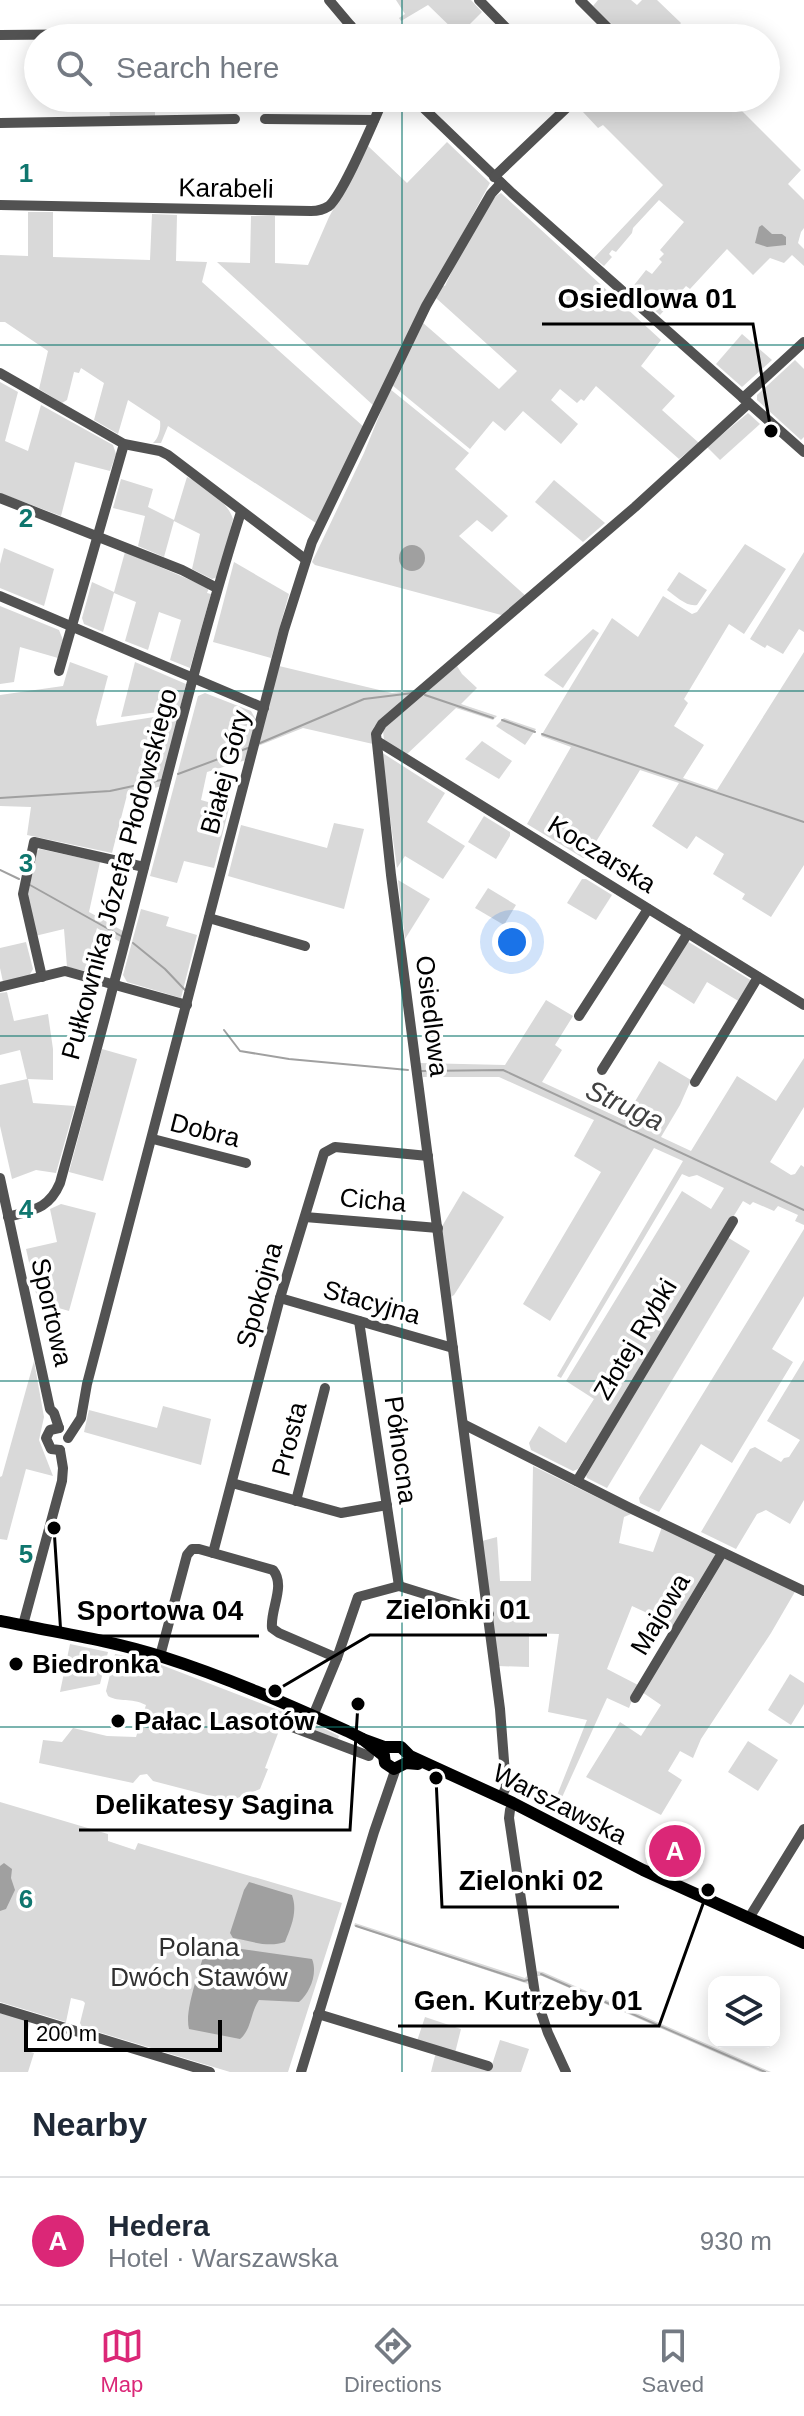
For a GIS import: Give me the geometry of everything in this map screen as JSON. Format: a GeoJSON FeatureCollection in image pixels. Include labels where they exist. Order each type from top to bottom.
{"type":"FeatureCollection","features":[{"type":"Feature","properties":{"kind":"main road"},"geometry":{"type":"LineString","coordinates":[[0,1621],[160,1656],[214,1674],[347,1731],[394,1759]]}},
{"type":"Feature","properties":{"kind":"main road","name":"Warszawska"},"geometry":{"type":"LineString","coordinates":[[394,1759],[428,1764],[507,1800],[628,1863],[804,1943]]}},
{"type":"Feature","properties":{"kind":"street"},"geometry":{"type":"LineString","coordinates":[[329,0],[349,24]]}},
{"type":"Feature","properties":{"kind":"street"},"geometry":{"type":"LineString","coordinates":[[479,0],[502,24]]}},
{"type":"Feature","properties":{"kind":"street"},"geometry":{"type":"LineString","coordinates":[[580,0],[604,24]]}},
{"type":"Feature","properties":{"kind":"street"},"geometry":{"type":"LineString","coordinates":[[0,35],[24,35]]}},
{"type":"Feature","properties":{"kind":"street","name":"Karabeli"},"geometry":{"type":"LineString","coordinates":[[0,205],[317,211],[333,202],[378,112]]}},
{"type":"Feature","properties":{"kind":"street"},"geometry":{"type":"LineString","coordinates":[[428,112],[498,180],[804,452]]}},
{"type":"Feature","properties":{"kind":"street","name":"Białej Góry"},"geometry":{"type":"LineString","coordinates":[[60,1431],[79,1425],[305,559],[426,306],[498,180],[562,112]]}},
{"type":"Feature","properties":{"kind":"street"},"geometry":{"type":"LineString","coordinates":[[0,123],[235,119]]}},
{"type":"Feature","properties":{"kind":"street"},"geometry":{"type":"LineString","coordinates":[[265,119],[374,120]]}},
{"type":"Feature","properties":{"kind":"street"},"geometry":{"type":"LineString","coordinates":[[377,741],[376,734],[382,724],[635,507],[804,342]]}},
{"type":"Feature","properties":{"kind":"street"},"geometry":{"type":"LineString","coordinates":[[0,373],[124,444],[168,455],[305,559]]}},
{"type":"Feature","properties":{"kind":"street"},"geometry":{"type":"LineString","coordinates":[[59,671],[124,444]]}},
{"type":"Feature","properties":{"kind":"street"},"geometry":{"type":"LineString","coordinates":[[0,498],[182,570],[217,588]]}},
{"type":"Feature","properties":{"kind":"street","name":"Pułkownika Józefa Płodowskiego"},"geometry":{"type":"LineString","coordinates":[[8,1217],[42,1207],[54,1198],[64,1169],[192,679],[241,512]]}},
{"type":"Feature","properties":{"kind":"street"},"geometry":{"type":"LineString","coordinates":[[0,596],[264,708]]}},
{"type":"Feature","properties":{"kind":"street","name":"Koczarska"},"geometry":{"type":"LineString","coordinates":[[377,741],[804,1005]]}},
{"type":"Feature","properties":{"kind":"street","name":"Osiedlowa"},"geometry":{"type":"LineString","coordinates":[[377,741],[391,875],[489,1614],[505,1790],[535,1994],[566,2072]]}},
{"type":"Feature","properties":{"kind":"street"},"geometry":{"type":"LineString","coordinates":[[42,977],[23,894],[34,842],[144,867]]}},
{"type":"Feature","properties":{"kind":"street"},"geometry":{"type":"LineString","coordinates":[[579,1016],[648,909]]}},
{"type":"Feature","properties":{"kind":"street"},"geometry":{"type":"LineString","coordinates":[[209,918],[305,946]]}},
{"type":"Feature","properties":{"kind":"street"},"geometry":{"type":"LineString","coordinates":[[602,1070],[688,933]]}},
{"type":"Feature","properties":{"kind":"street"},"geometry":{"type":"LineString","coordinates":[[0,987],[65,971],[187,1005]]}},
{"type":"Feature","properties":{"kind":"street"},"geometry":{"type":"LineString","coordinates":[[695,1082],[758,977]]}},
{"type":"Feature","properties":{"kind":"street","name":"Dobra"},"geometry":{"type":"LineString","coordinates":[[153,1139],[246,1163]]}},
{"type":"Feature","properties":{"kind":"street","name":"Spokojna"},"geometry":{"type":"LineString","coordinates":[[213,1553],[280,1298],[324,1153],[335,1147],[428,1156]]}},
{"type":"Feature","properties":{"kind":"street","name":"Sportowa"},"geometry":{"type":"LineString","coordinates":[[0,1178],[50,1409],[60,1431]]}},
{"type":"Feature","properties":{"kind":"street","name":"Cicha"},"geometry":{"type":"LineString","coordinates":[[305,1217],[438,1228]]}},
{"type":"Feature","properties":{"kind":"street","name":"Złotej Rybki"},"geometry":{"type":"LineString","coordinates":[[577,1481],[733,1221]]}},
{"type":"Feature","properties":{"kind":"street","name":"Stacyjna"},"geometry":{"type":"LineString","coordinates":[[280,1298],[453,1348]]}},
{"type":"Feature","properties":{"kind":"street","name":"Północna"},"geometry":{"type":"LineString","coordinates":[[359,1321],[399,1586]]}},
{"type":"Feature","properties":{"kind":"street","name":"Prosta"},"geometry":{"type":"LineString","coordinates":[[296,1501],[325,1388]]}},
{"type":"Feature","properties":{"kind":"street"},"geometry":{"type":"LineString","coordinates":[[463,1424],[804,1591]]}},
{"type":"Feature","properties":{"kind":"street"},"geometry":{"type":"LineString","coordinates":[[60,1431],[67,1444],[60,1450],[51,1449],[46,1435],[60,1431]]}},
{"type":"Feature","properties":{"kind":"street"},"geometry":{"type":"LineString","coordinates":[[23,1625],[62,1481],[60,1450]]}},
{"type":"Feature","properties":{"kind":"street"},"geometry":{"type":"LineString","coordinates":[[232,1483],[341,1513],[387,1505]]}},
{"type":"Feature","properties":{"kind":"street"},"geometry":{"type":"LineString","coordinates":[[160,1656],[187,1555],[192,1549],[273,1570],[279,1583],[272,1628],[337,1658]]}},
{"type":"Feature","properties":{"kind":"street","name":"Majowa"},"geometry":{"type":"LineString","coordinates":[[635,1698],[722,1553]]}},
{"type":"Feature","properties":{"kind":"street"},"geometry":{"type":"LineString","coordinates":[[313,1716],[358,1597],[399,1586],[489,1614]]}},
{"type":"Feature","properties":{"kind":"street"},"geometry":{"type":"LineString","coordinates":[[287,1725],[369,1756]]}},
{"type":"Feature","properties":{"kind":"street"},"geometry":{"type":"LineString","coordinates":[[341,1745],[347,1731]]}},
{"type":"Feature","properties":{"kind":"street"},"geometry":{"type":"LineString","coordinates":[[301,2072],[385,1800],[394,1759]]}},
{"type":"Feature","properties":{"kind":"street"},"geometry":{"type":"LineString","coordinates":[[749,1918],[804,1829]]}},
{"type":"Feature","properties":{"kind":"street"},"geometry":{"type":"LineString","coordinates":[[0,2008],[210,2072]]}},
{"type":"Feature","properties":{"kind":"street"},"geometry":{"type":"LineString","coordinates":[[318,2014],[488,2066]]}},
{"type":"Feature","properties":{"kind":"green space"},"geometry":{"type":"Polygon","coordinates":[[[396,0],[471,0],[482,12],[470,24],[448,24],[428,5],[401,21],[399,18],[405,14],[396,0]]]}},
{"type":"Feature","properties":{"kind":"green space"},"geometry":{"type":"Polygon","coordinates":[[[598,0],[631,0],[637,5],[642,0],[657,0],[681,23],[612,24],[593,6],[598,0]]]}},
{"type":"Feature","properties":{"kind":"green space"},"geometry":{"type":"Polygon","coordinates":[[[110,112],[155,112],[155,118],[110,118],[110,112]]]}},
{"type":"Feature","properties":{"kind":"green space"},"geometry":{"type":"Polygon","coordinates":[[[583,112],[743,112],[801,170],[788,184],[804,200],[804,228],[798,243],[804,249],[804,266],[792,255],[784,263],[770,258],[753,275],[727,249],[690,289],[686,286],[660,315],[631,289],[646,270],[652,274],[662,262],[659,259],[664,254],[660,250],[684,222],[659,200],[616,252],[612,250],[609,254],[612,257],[604,266],[594,258],[663,185],[603,125],[598,128],[583,112]]]}},
{"type":"Feature","properties":{"kind":"green space"},"geometry":{"type":"Polygon","coordinates":[[[447,142],[490,183],[412,327],[374,406],[217,262],[250,263],[251,216],[275,216],[275,263],[308,265],[329,217],[368,146],[407,183],[447,142]]]}},
{"type":"Feature","properties":{"kind":"green space"},"geometry":{"type":"Polygon","coordinates":[[[501,193],[661,340],[641,366],[675,396],[662,410],[699,443],[679,459],[596,386],[584,401],[581,399],[577,403],[560,389],[551,400],[578,424],[561,444],[523,411],[505,431],[493,421],[470,449],[392,385],[422,322],[499,389],[517,371],[436,298],[485,208],[501,193]]]}},
{"type":"Feature","properties":{"kind":"green space"},"geometry":{"type":"Polygon","coordinates":[[[28,212],[53,212],[53,257],[150,260],[152,214],[177,215],[176,261],[207,262],[202,282],[365,428],[316,523],[168,426],[161,443],[153,443],[159,433],[160,421],[128,400],[118,434],[94,420],[104,383],[81,368],[79,373],[74,372],[67,400],[62,403],[39,389],[48,351],[5,322],[0,322],[0,255],[28,256],[28,212]]]}},
{"type":"Feature","properties":{"kind":"green space"},"geometry":{"type":"Polygon","coordinates":[[[742,334],[772,360],[742,387],[716,364],[742,334]]]}},
{"type":"Feature","properties":{"kind":"green space"},"geometry":{"type":"Polygon","coordinates":[[[795,360],[804,369],[804,437],[801,440],[757,400],[757,395],[795,360]]]}},
{"type":"Feature","properties":{"kind":"green space"},"geometry":{"type":"Polygon","coordinates":[[[0,382],[18,392],[5,441],[28,451],[41,405],[113,445],[116,454],[110,471],[75,462],[61,516],[0,493],[0,382]]]}},
{"type":"Feature","properties":{"kind":"green space"},"geometry":{"type":"Polygon","coordinates":[[[390,389],[469,453],[455,469],[508,516],[492,532],[477,520],[459,536],[527,597],[505,616],[312,562],[364,453],[390,389]]]}},
{"type":"Feature","properties":{"kind":"green space"},"geometry":{"type":"Polygon","coordinates":[[[748,413],[760,424],[720,460],[707,447],[748,413]]]}},
{"type":"Feature","properties":{"kind":"green space"},"geometry":{"type":"Polygon","coordinates":[[[187,477],[214,494],[233,519],[218,577],[212,579],[192,569],[200,534],[174,521],[164,557],[138,546],[145,516],[113,508],[121,479],[153,489],[148,507],[174,520],[187,477]]]}},
{"type":"Feature","properties":{"kind":"green space"},"geometry":{"type":"Polygon","coordinates":[[[554,480],[605,523],[583,542],[535,502],[554,480]]]}},
{"type":"Feature","properties":{"kind":"green space"},"geometry":{"type":"Polygon","coordinates":[[[745,544],[786,569],[744,634],[729,624],[684,699],[688,703],[674,726],[704,745],[683,778],[717,790],[804,652],[804,865],[771,917],[742,899],[745,894],[713,874],[724,854],[696,836],[687,849],[652,826],[679,783],[640,770],[586,858],[527,824],[571,747],[541,736],[612,618],[638,637],[663,596],[692,614],[697,612],[745,544]]]}},
{"type":"Feature","properties":{"kind":"green space"},"geometry":{"type":"Polygon","coordinates":[[[4,548],[54,569],[44,606],[0,588],[4,548]]]}},
{"type":"Feature","properties":{"kind":"green space"},"geometry":{"type":"Polygon","coordinates":[[[125,552],[209,588],[207,593],[211,594],[190,668],[170,660],[181,620],[159,612],[148,650],[125,641],[136,602],[114,593],[103,632],[84,624],[82,618],[92,582],[114,592],[125,552]]]}},
{"type":"Feature","properties":{"kind":"green space"},"geometry":{"type":"Polygon","coordinates":[[[804,552],[804,632],[799,629],[783,654],[750,639],[804,552]]]}},
{"type":"Feature","properties":{"kind":"green space"},"geometry":{"type":"Polygon","coordinates":[[[234,562],[289,594],[271,658],[213,642],[234,562]]]}},
{"type":"Feature","properties":{"kind":"green space"},"geometry":{"type":"Polygon","coordinates":[[[679,572],[707,590],[697,605],[685,603],[667,590],[679,572]]]}},
{"type":"Feature","properties":{"kind":"green space"},"geometry":{"type":"Polygon","coordinates":[[[0,606],[59,630],[63,640],[58,658],[20,647],[14,682],[0,684],[0,606]]]}},
{"type":"Feature","properties":{"kind":"green space"},"geometry":{"type":"Polygon","coordinates":[[[593,629],[599,633],[563,688],[544,675],[593,629]]]}},
{"type":"Feature","properties":{"kind":"green space"},"geometry":{"type":"Polygon","coordinates":[[[70,662],[108,676],[97,726],[179,715],[162,786],[127,795],[112,853],[27,835],[31,807],[0,806],[0,695],[63,686],[70,662]]]}},
{"type":"Feature","properties":{"kind":"green space"},"geometry":{"type":"Polygon","coordinates":[[[135,662],[186,684],[180,709],[121,717],[135,662]]]}},
{"type":"Feature","properties":{"kind":"green space"},"geometry":{"type":"Polygon","coordinates":[[[279,666],[392,693],[419,690],[374,727],[373,744],[303,728],[258,746],[279,666]]]}},
{"type":"Feature","properties":{"kind":"green space"},"geometry":{"type":"Polygon","coordinates":[[[457,666],[477,688],[461,704],[497,716],[493,720],[456,708],[406,755],[384,741],[383,730],[457,666]]]}},
{"type":"Feature","properties":{"kind":"green space"},"geometry":{"type":"Polygon","coordinates":[[[205,693],[251,711],[256,720],[246,760],[207,772],[201,800],[229,808],[214,868],[184,861],[177,883],[150,876],[198,696],[205,693]]]}},
{"type":"Feature","properties":{"kind":"green space"},"geometry":{"type":"Polygon","coordinates":[[[504,718],[536,729],[525,745],[496,726],[504,718]]]}},
{"type":"Feature","properties":{"kind":"green space"},"geometry":{"type":"Polygon","coordinates":[[[482,741],[512,761],[499,779],[465,759],[482,741]]]}},
{"type":"Feature","properties":{"kind":"green space"},"geometry":{"type":"Polygon","coordinates":[[[381,752],[445,793],[427,822],[465,846],[443,879],[405,856],[397,868],[381,752]]]}},
{"type":"Feature","properties":{"kind":"green space"},"geometry":{"type":"Polygon","coordinates":[[[484,816],[510,832],[496,859],[468,842],[484,816]]]}},
{"type":"Feature","properties":{"kind":"green space"},"geometry":{"type":"Polygon","coordinates":[[[334,823],[364,829],[344,909],[228,876],[241,825],[327,848],[334,823]]]}},
{"type":"Feature","properties":{"kind":"green space"},"geometry":{"type":"Polygon","coordinates":[[[40,849],[100,862],[89,912],[123,931],[120,942],[97,928],[85,971],[67,967],[64,929],[35,936],[27,901],[34,853],[40,849]]]}},
{"type":"Feature","properties":{"kind":"green space"},"geometry":{"type":"Polygon","coordinates":[[[582,879],[612,895],[596,920],[567,903],[582,879]]]}},
{"type":"Feature","properties":{"kind":"green space"},"geometry":{"type":"Polygon","coordinates":[[[398,880],[430,899],[405,939],[398,880]]]}},
{"type":"Feature","properties":{"kind":"green space"},"geometry":{"type":"Polygon","coordinates":[[[488,888],[516,905],[504,925],[475,908],[488,888]]]}},
{"type":"Feature","properties":{"kind":"green space"},"geometry":{"type":"Polygon","coordinates":[[[141,909],[169,917],[166,926],[197,935],[181,998],[127,982],[123,975],[141,909]]]}},
{"type":"Feature","properties":{"kind":"green space"},"geometry":{"type":"Polygon","coordinates":[[[687,941],[752,981],[740,1002],[707,982],[694,1004],[661,983],[687,941]]]}},
{"type":"Feature","properties":{"kind":"green space"},"geometry":{"type":"Polygon","coordinates":[[[26,942],[33,969],[29,976],[3,982],[0,948],[26,942]]]}},
{"type":"Feature","properties":{"kind":"green space"},"geometry":{"type":"Polygon","coordinates":[[[7,992],[14,1021],[48,1014],[53,1080],[28,1079],[33,1103],[75,1106],[56,1173],[36,1170],[12,1179],[0,1126],[0,1085],[27,1079],[20,1050],[0,1055],[0,993],[7,992]]]}},
{"type":"Feature","properties":{"kind":"green space"},"geometry":{"type":"Polygon","coordinates":[[[546,1000],[573,1016],[555,1045],[562,1050],[542,1082],[624,1120],[659,1061],[691,1080],[661,1137],[691,1151],[737,1076],[776,1101],[804,1058],[804,1107],[770,1162],[791,1175],[801,1165],[804,1167],[804,1225],[795,1221],[798,1215],[778,1206],[774,1211],[743,1201],[578,1469],[573,1471],[531,1450],[529,1443],[539,1426],[566,1443],[594,1399],[566,1381],[682,1191],[711,1209],[724,1188],[697,1175],[689,1177],[682,1174],[561,1378],[557,1376],[683,1161],[654,1148],[550,1321],[523,1304],[601,1172],[574,1156],[594,1120],[499,1077],[423,1077],[420,1063],[505,1065],[546,1000]]]}},
{"type":"Feature","properties":{"kind":"green space"},"geometry":{"type":"Polygon","coordinates":[[[102,1049],[137,1059],[103,1181],[69,1172],[102,1049]]]}},
{"type":"Feature","properties":{"kind":"green space"},"geometry":{"type":"Polygon","coordinates":[[[463,1191],[504,1217],[454,1295],[449,1298],[441,1228],[463,1191]]]}},
{"type":"Feature","properties":{"kind":"green space"},"geometry":{"type":"Polygon","coordinates":[[[61,1204],[96,1213],[69,1311],[38,1302],[26,1249],[57,1242],[50,1209],[61,1204]]]}},
{"type":"Feature","properties":{"kind":"green space"},"geometry":{"type":"Polygon","coordinates":[[[804,1229],[804,1296],[772,1349],[793,1362],[732,1463],[701,1444],[659,1512],[640,1503],[639,1498],[804,1229]]]}},
{"type":"Feature","properties":{"kind":"green space"},"geometry":{"type":"Polygon","coordinates":[[[727,1237],[750,1251],[607,1488],[587,1478],[585,1472],[727,1237]]]}},
{"type":"Feature","properties":{"kind":"green space"},"geometry":{"type":"Polygon","coordinates":[[[804,1360],[804,1500],[790,1524],[766,1510],[757,1514],[736,1549],[701,1532],[750,1449],[755,1447],[781,1462],[789,1457],[800,1440],[767,1421],[804,1360]]]}},
{"type":"Feature","properties":{"kind":"green space"},"geometry":{"type":"Polygon","coordinates":[[[34,1361],[44,1417],[39,1440],[53,1476],[26,1469],[7,1540],[0,1539],[0,1477],[34,1361]]]}},
{"type":"Feature","properties":{"kind":"green space"},"geometry":{"type":"Polygon","coordinates":[[[163,1406],[211,1419],[201,1465],[84,1432],[89,1410],[157,1428],[163,1406]]]}},
{"type":"Feature","properties":{"kind":"green space"},"geometry":{"type":"Polygon","coordinates":[[[533,1466],[631,1514],[624,1517],[619,1543],[653,1552],[662,1527],[718,1554],[669,1635],[668,1629],[649,1623],[645,1612],[632,1606],[607,1669],[638,1685],[629,1708],[607,1698],[554,1815],[550,1813],[587,1720],[548,1712],[559,1634],[529,1633],[529,1667],[498,1666],[482,1541],[497,1537],[500,1581],[531,1581],[533,1466]]]}},
{"type":"Feature","properties":{"kind":"green space"},"geometry":{"type":"Polygon","coordinates":[[[722,1556],[796,1590],[701,1739],[693,1758],[680,1751],[668,1771],[682,1780],[661,1815],[586,1777],[620,1722],[641,1736],[661,1705],[642,1692],[705,1592],[722,1556]]]}},
{"type":"Feature","properties":{"kind":"green space"},"geometry":{"type":"Polygon","coordinates":[[[70,1644],[108,1652],[100,1684],[60,1692],[70,1644]]]}},
{"type":"Feature","properties":{"kind":"green space"},"geometry":{"type":"Polygon","coordinates":[[[115,1654],[151,1661],[317,1725],[339,1736],[338,1739],[283,1720],[260,1789],[230,1801],[153,1781],[147,1774],[140,1775],[133,1783],[39,1763],[43,1740],[62,1742],[73,1728],[107,1736],[136,1737],[146,1705],[112,1698],[106,1691],[115,1654]]]}},
{"type":"Feature","properties":{"kind":"green space"},"geometry":{"type":"Polygon","coordinates":[[[790,1674],[804,1683],[804,1704],[791,1725],[768,1710],[790,1674]]]}},
{"type":"Feature","properties":{"kind":"green space"},"geometry":{"type":"Polygon","coordinates":[[[748,1741],[778,1760],[758,1791],[728,1772],[748,1741]]]}},
{"type":"Feature","properties":{"kind":"green space","name":"Polana Dwóch Stawów"},"geometry":{"type":"Polygon","coordinates":[[[0,1802],[108,1834],[108,1841],[135,1850],[138,1843],[342,1903],[288,2072],[230,2072],[82,2027],[80,2023],[85,2003],[71,1998],[66,2022],[0,2002],[0,1802]]]}},
{"type":"Feature","properties":{"kind":"green space"},"geometry":{"type":"Polygon","coordinates":[[[355,1923],[525,1978],[527,1976],[528,1984],[354,1926],[355,1923]]]}},
{"type":"Feature","properties":{"kind":"green space"},"geometry":{"type":"Polygon","coordinates":[[[535,1971],[543,1972],[708,2044],[708,2048],[716,2048],[771,2072],[760,2072],[537,1976],[535,1971]]]}},
{"type":"Feature","properties":{"kind":"green space"},"geometry":{"type":"Polygon","coordinates":[[[0,2013],[30,2021],[24,2050],[34,2053],[28,2072],[0,2072],[0,2013]]]}},
{"type":"Feature","properties":{"kind":"green space"},"geometry":{"type":"Polygon","coordinates":[[[425,2017],[461,2029],[455,2053],[417,2041],[425,2017]]]}},
{"type":"Feature","properties":{"kind":"green space"},"geometry":{"type":"Polygon","coordinates":[[[500,2040],[529,2049],[521,2072],[431,2072],[436,2052],[490,2071],[500,2040]]]}},
{"type":"Feature","properties":{"kind":"shaded area"},"geometry":{"type":"Polygon","coordinates":[[[762,225],[772,234],[786,237],[786,245],[767,247],[755,243],[762,225]]]}},
{"type":"Feature","properties":{"kind":"shaded area"},"geometry":{"type":"Polygon","coordinates":[[[412,545],[421,549],[425,558],[421,567],[412,571],[403,567],[399,558],[403,549],[412,545]]]}},
{"type":"Feature","properties":{"kind":"shaded area"},"geometry":{"type":"Polygon","coordinates":[[[4,1863],[12,1869],[15,1890],[6,1909],[0,1911],[0,1866],[4,1863]]]}},
{"type":"Feature","properties":{"kind":"shaded area"},"geometry":{"type":"Polygon","coordinates":[[[249,1882],[292,1895],[294,1913],[285,1942],[259,1943],[233,1938],[230,1933],[249,1882]]]}},
{"type":"Feature","properties":{"kind":"shaded area"},"geometry":{"type":"Polygon","coordinates":[[[227,1947],[312,1959],[314,1964],[312,1982],[303,1998],[299,2002],[259,2000],[247,2031],[240,2039],[189,2029],[191,2001],[205,1950],[227,1947]]]}},
{"type":"Feature","properties":{"kind":"waterway"},"geometry":{"type":"LineString","coordinates":[[260,743],[364,699],[413,693]]}},
{"type":"Feature","properties":{"kind":"waterway"},"geometry":{"type":"LineString","coordinates":[[425,695],[493,718]]}},
{"type":"Feature","properties":{"kind":"waterway"},"geometry":{"type":"LineString","coordinates":[[502,720],[535,732]]}},
{"type":"Feature","properties":{"kind":"waterway"},"geometry":{"type":"LineString","coordinates":[[542,734],[804,822]]}},
{"type":"Feature","properties":{"kind":"waterway"},"geometry":{"type":"LineString","coordinates":[[178,774],[248,748]]}},
{"type":"Feature","properties":{"kind":"waterway"},"geometry":{"type":"LineString","coordinates":[[0,798],[110,791],[161,780]]}},
{"type":"Feature","properties":{"kind":"waterway","name":"Struga"},"geometry":{"type":"LineString","coordinates":[[0,870],[19,879]]}},
{"type":"Feature","properties":{"kind":"waterway","name":"Struga"},"geometry":{"type":"LineString","coordinates":[[30,885],[121,936]]}},
{"type":"Feature","properties":{"kind":"waterway","name":"Struga"},"geometry":{"type":"LineString","coordinates":[[133,943],[185,990]]}},
{"type":"Feature","properties":{"kind":"waterway","name":"Struga"},"geometry":{"type":"LineString","coordinates":[[224,1030],[240,1051],[289,1059],[408,1070]]}},
{"type":"Feature","properties":{"kind":"waterway","name":"Struga"},"geometry":{"type":"LineString","coordinates":[[422,1071],[503,1070],[804,1210]]}},
{"type":"Feature","properties":{"kind":"waterway"},"geometry":{"type":"LineString","coordinates":[[356,1926],[528,1980]]}},
{"type":"Feature","properties":{"kind":"waterway"},"geometry":{"type":"LineString","coordinates":[[541,1974],[765,2072]]}},
{"type":"Feature","properties":{"kind":"place","name":"Osiedlowa 01"},"geometry":{"type":"Point","coordinates":[771,431]}},
{"type":"Feature","properties":{"kind":"place","name":"Sportowa 04"},"geometry":{"type":"Point","coordinates":[54,1528]}},
{"type":"Feature","properties":{"kind":"place","name":"Biedronka"},"geometry":{"type":"Point","coordinates":[16,1664]}},
{"type":"Feature","properties":{"kind":"place","name":"Zielonki 01"},"geometry":{"type":"Point","coordinates":[275,1691]}},
{"type":"Feature","properties":{"kind":"place","name":"Delikatesy Sagina"},"geometry":{"type":"Point","coordinates":[358,1704]}},
{"type":"Feature","properties":{"kind":"place","name":"Pałac Lasotów"},"geometry":{"type":"Point","coordinates":[118,1721]}},
{"type":"Feature","properties":{"kind":"place","name":"Zielonki 02"},"geometry":{"type":"Point","coordinates":[436,1778]}},
{"type":"Feature","properties":{"kind":"place","name":"Hedera"},"geometry":{"type":"Point","coordinates":[675,1851]}},
{"type":"Feature","properties":{"kind":"place","name":"Gen. Kutrzeby 01"},"geometry":{"type":"Point","coordinates":[708,1890]}}]}
